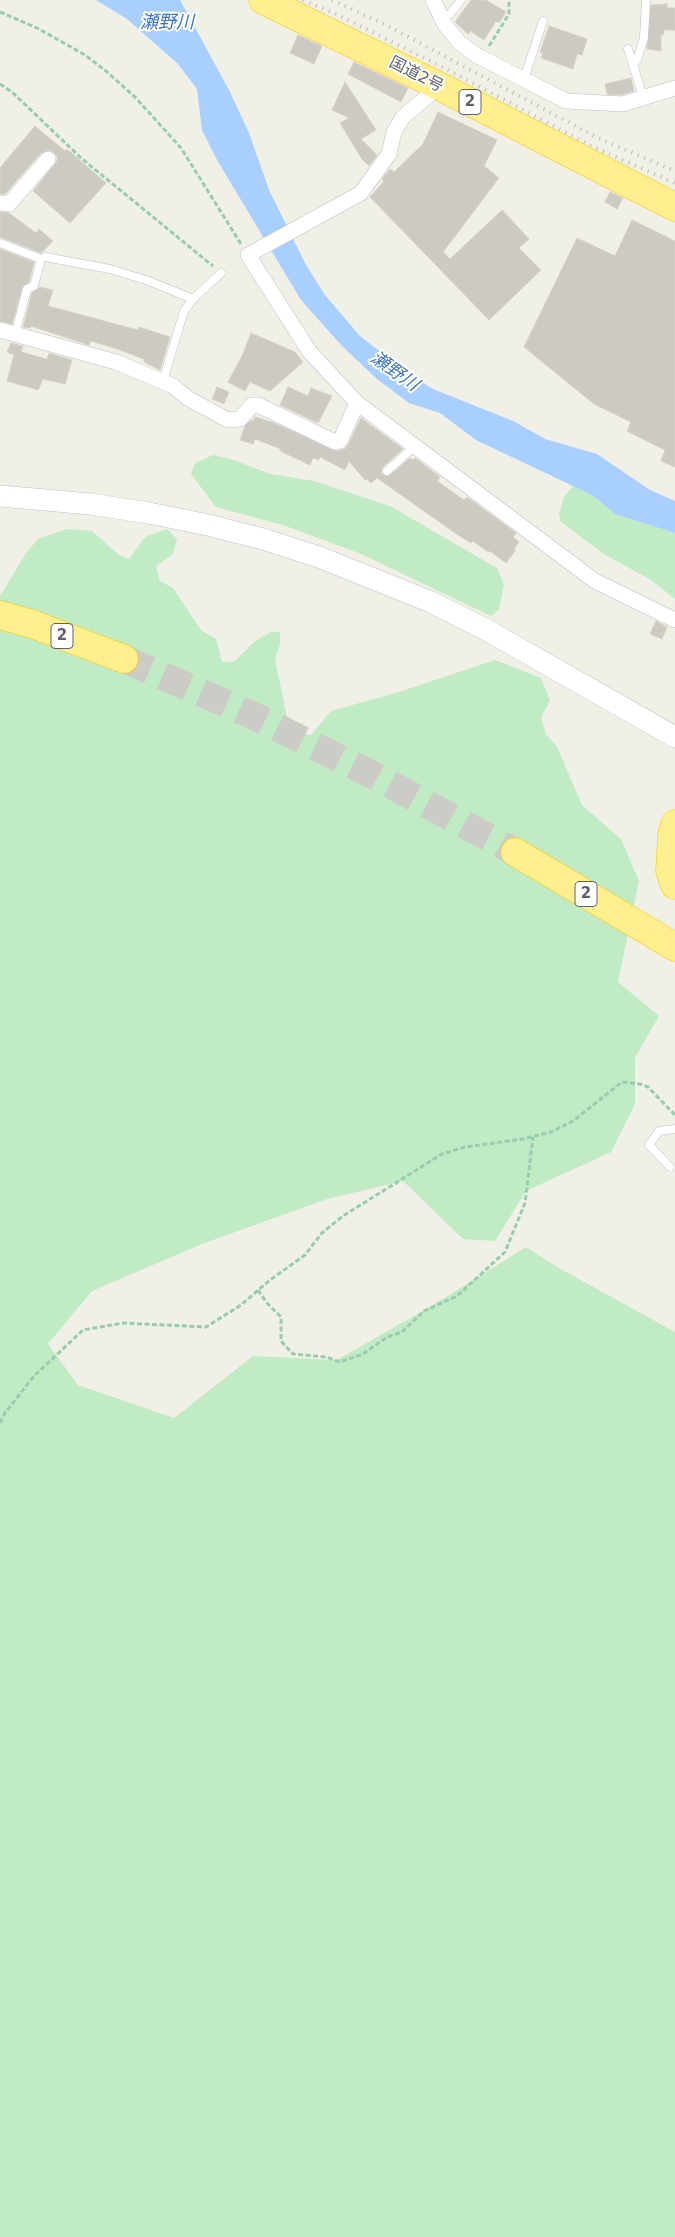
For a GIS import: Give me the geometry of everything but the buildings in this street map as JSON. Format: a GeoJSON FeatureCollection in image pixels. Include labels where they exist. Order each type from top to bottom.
{"type":"FeatureCollection","features":[{"type":"Feature","properties":{"kind":"highway","name":"国道2号"},"geometry":{"type":"LineString","coordinates":[[263,0],[436,84],[675,207]]}},
{"type":"Feature","properties":{"kind":"highway","name":"2"},"geometry":{"type":"LineString","coordinates":[[0,615],[32,624],[124,659]]}},
{"type":"Feature","properties":{"kind":"highway"},"geometry":{"type":"LineString","coordinates":[[675,824],[672,835],[670,871],[675,885]]}},
{"type":"Feature","properties":{"kind":"highway","name":"2"},"geometry":{"type":"LineString","coordinates":[[515,852],[666,942]]}},
{"type":"Feature","properties":{"kind":"street"},"geometry":{"type":"LineString","coordinates":[[433,0],[442,18],[459,42],[524,80],[566,100],[623,104],[675,88]]}},
{"type":"Feature","properties":{"kind":"street"},"geometry":{"type":"LineString","coordinates":[[436,84],[429,95],[403,117],[394,132],[389,154],[360,193],[250,254],[309,351],[357,402],[595,581],[675,620]]}},
{"type":"Feature","properties":{"kind":"street"},"geometry":{"type":"LineString","coordinates":[[0,203],[9,204],[48,159]]}},
{"type":"Feature","properties":{"kind":"street"},"geometry":{"type":"LineString","coordinates":[[0,330],[101,357],[163,381],[173,386],[189,399],[228,420],[240,419],[252,406],[258,405],[334,442],[340,441],[357,402]]}},
{"type":"Feature","properties":{"kind":"street"},"geometry":{"type":"LineString","coordinates":[[0,496],[90,504],[149,513],[263,539],[319,557],[431,602],[485,629],[675,737]]}},
{"type":"Feature","properties":{"kind":"lane"},"geometry":{"type":"LineString","coordinates":[[442,18],[450,14],[461,0]]}},
{"type":"Feature","properties":{"kind":"lane"},"geometry":{"type":"LineString","coordinates":[[633,64],[637,60],[644,38],[646,0]]}},
{"type":"Feature","properties":{"kind":"lane"},"geometry":{"type":"LineString","coordinates":[[524,80],[543,21]]}},
{"type":"Feature","properties":{"kind":"lane"},"geometry":{"type":"LineString","coordinates":[[628,50],[643,97]]}},
{"type":"Feature","properties":{"kind":"lane"},"geometry":{"type":"LineString","coordinates":[[0,243],[40,259],[45,257],[110,269],[149,281],[193,299]]}},
{"type":"Feature","properties":{"kind":"lane"},"geometry":{"type":"LineString","coordinates":[[15,334],[28,289],[34,286],[40,259]]}},
{"type":"Feature","properties":{"kind":"lane"},"geometry":{"type":"LineString","coordinates":[[163,381],[184,311],[193,299],[221,273]]}},
{"type":"Feature","properties":{"kind":"lane"},"geometry":{"type":"LineString","coordinates":[[387,471],[415,446]]}},
{"type":"Feature","properties":{"kind":"lane"},"geometry":{"type":"LineString","coordinates":[[670,1167],[649,1145],[659,1131],[675,1130]]}},
{"type":"Feature","properties":{"kind":"path"},"geometry":{"type":"LineString","coordinates":[[482,57],[509,14],[509,0]]}},
{"type":"Feature","properties":{"kind":"path"},"geometry":{"type":"LineString","coordinates":[[0,12],[39,29],[85,55],[135,97],[181,148],[250,254]]}},
{"type":"Feature","properties":{"kind":"path"},"geometry":{"type":"LineString","coordinates":[[0,84],[12,92],[81,158],[221,273]]}},
{"type":"Feature","properties":{"kind":"path"},"geometry":{"type":"LineString","coordinates":[[0,1423],[34,1376],[83,1330],[109,1325],[150,1323],[206,1327],[241,1305],[305,1255],[322,1233],[343,1216],[442,1154],[465,1147],[533,1137],[551,1132],[573,1121],[622,1082],[648,1087],[675,1116]]}},
{"type":"Feature","properties":{"kind":"path"},"geometry":{"type":"LineString","coordinates":[[258,1290],[267,1304],[281,1318],[281,1341],[292,1354],[326,1357],[340,1362],[363,1354],[387,1337],[402,1332],[424,1311],[457,1296],[505,1252],[525,1203],[533,1137]]}},
{"type":"Feature","properties":{"kind":"green space"},"geometry":{"type":"Polygon","coordinates":[[[213,455],[234,460],[270,474],[314,481],[390,506],[497,568],[504,585],[499,610],[491,616],[361,554],[283,525],[216,507],[191,474],[195,463],[213,455]]]}},
{"type":"Feature","properties":{"kind":"green space"},"geometry":{"type":"Polygon","coordinates":[[[573,486],[592,495],[615,514],[675,533],[675,599],[651,580],[604,554],[561,522],[559,514],[564,497],[573,486]]]}},
{"type":"Feature","properties":{"kind":"green space"},"geometry":{"type":"Polygon","coordinates":[[[67,529],[92,531],[119,555],[129,559],[145,537],[167,529],[177,539],[173,554],[156,566],[160,581],[173,588],[201,630],[216,639],[222,662],[234,662],[255,641],[271,632],[280,632],[280,644],[275,659],[290,732],[311,735],[331,711],[399,692],[495,660],[541,678],[550,700],[541,718],[546,734],[557,747],[582,805],[621,839],[639,881],[618,982],[659,1016],[635,1058],[635,1104],[611,1152],[526,1191],[495,1241],[463,1239],[403,1181],[327,1199],[202,1244],[92,1291],[48,1344],[78,1385],[174,1418],[253,1356],[337,1360],[433,1305],[526,1247],[559,1268],[675,1332],[675,2237],[0,2237],[0,596],[26,553],[38,539],[67,529]]]}},
{"type":"Feature","properties":{"kind":"water","name":"瀬野川"},"geometry":{"type":"Polygon","coordinates":[[[96,0],[180,0],[229,90],[249,133],[269,190],[306,265],[325,295],[360,336],[409,374],[433,389],[513,421],[545,439],[597,454],[650,490],[675,501],[675,533],[615,514],[592,495],[476,440],[440,413],[409,403],[377,379],[342,346],[301,300],[217,160],[202,130],[197,89],[178,64],[127,19],[96,0]]]}},
{"type":"Feature","properties":{"kind":"tunnel"},"geometry":{"type":"LineString","coordinates":[[124,659],[252,715],[375,776],[515,852]]}},
{"type":"Feature","properties":{"kind":"railway"},"geometry":{"type":"LineString","coordinates":[[303,0],[336,14],[448,70],[593,147],[675,183]]}},
{"type":"Feature","properties":{"kind":"railway"},"geometry":{"type":"LineString","coordinates":[[332,0],[386,25],[598,138],[675,171]]}}]}
